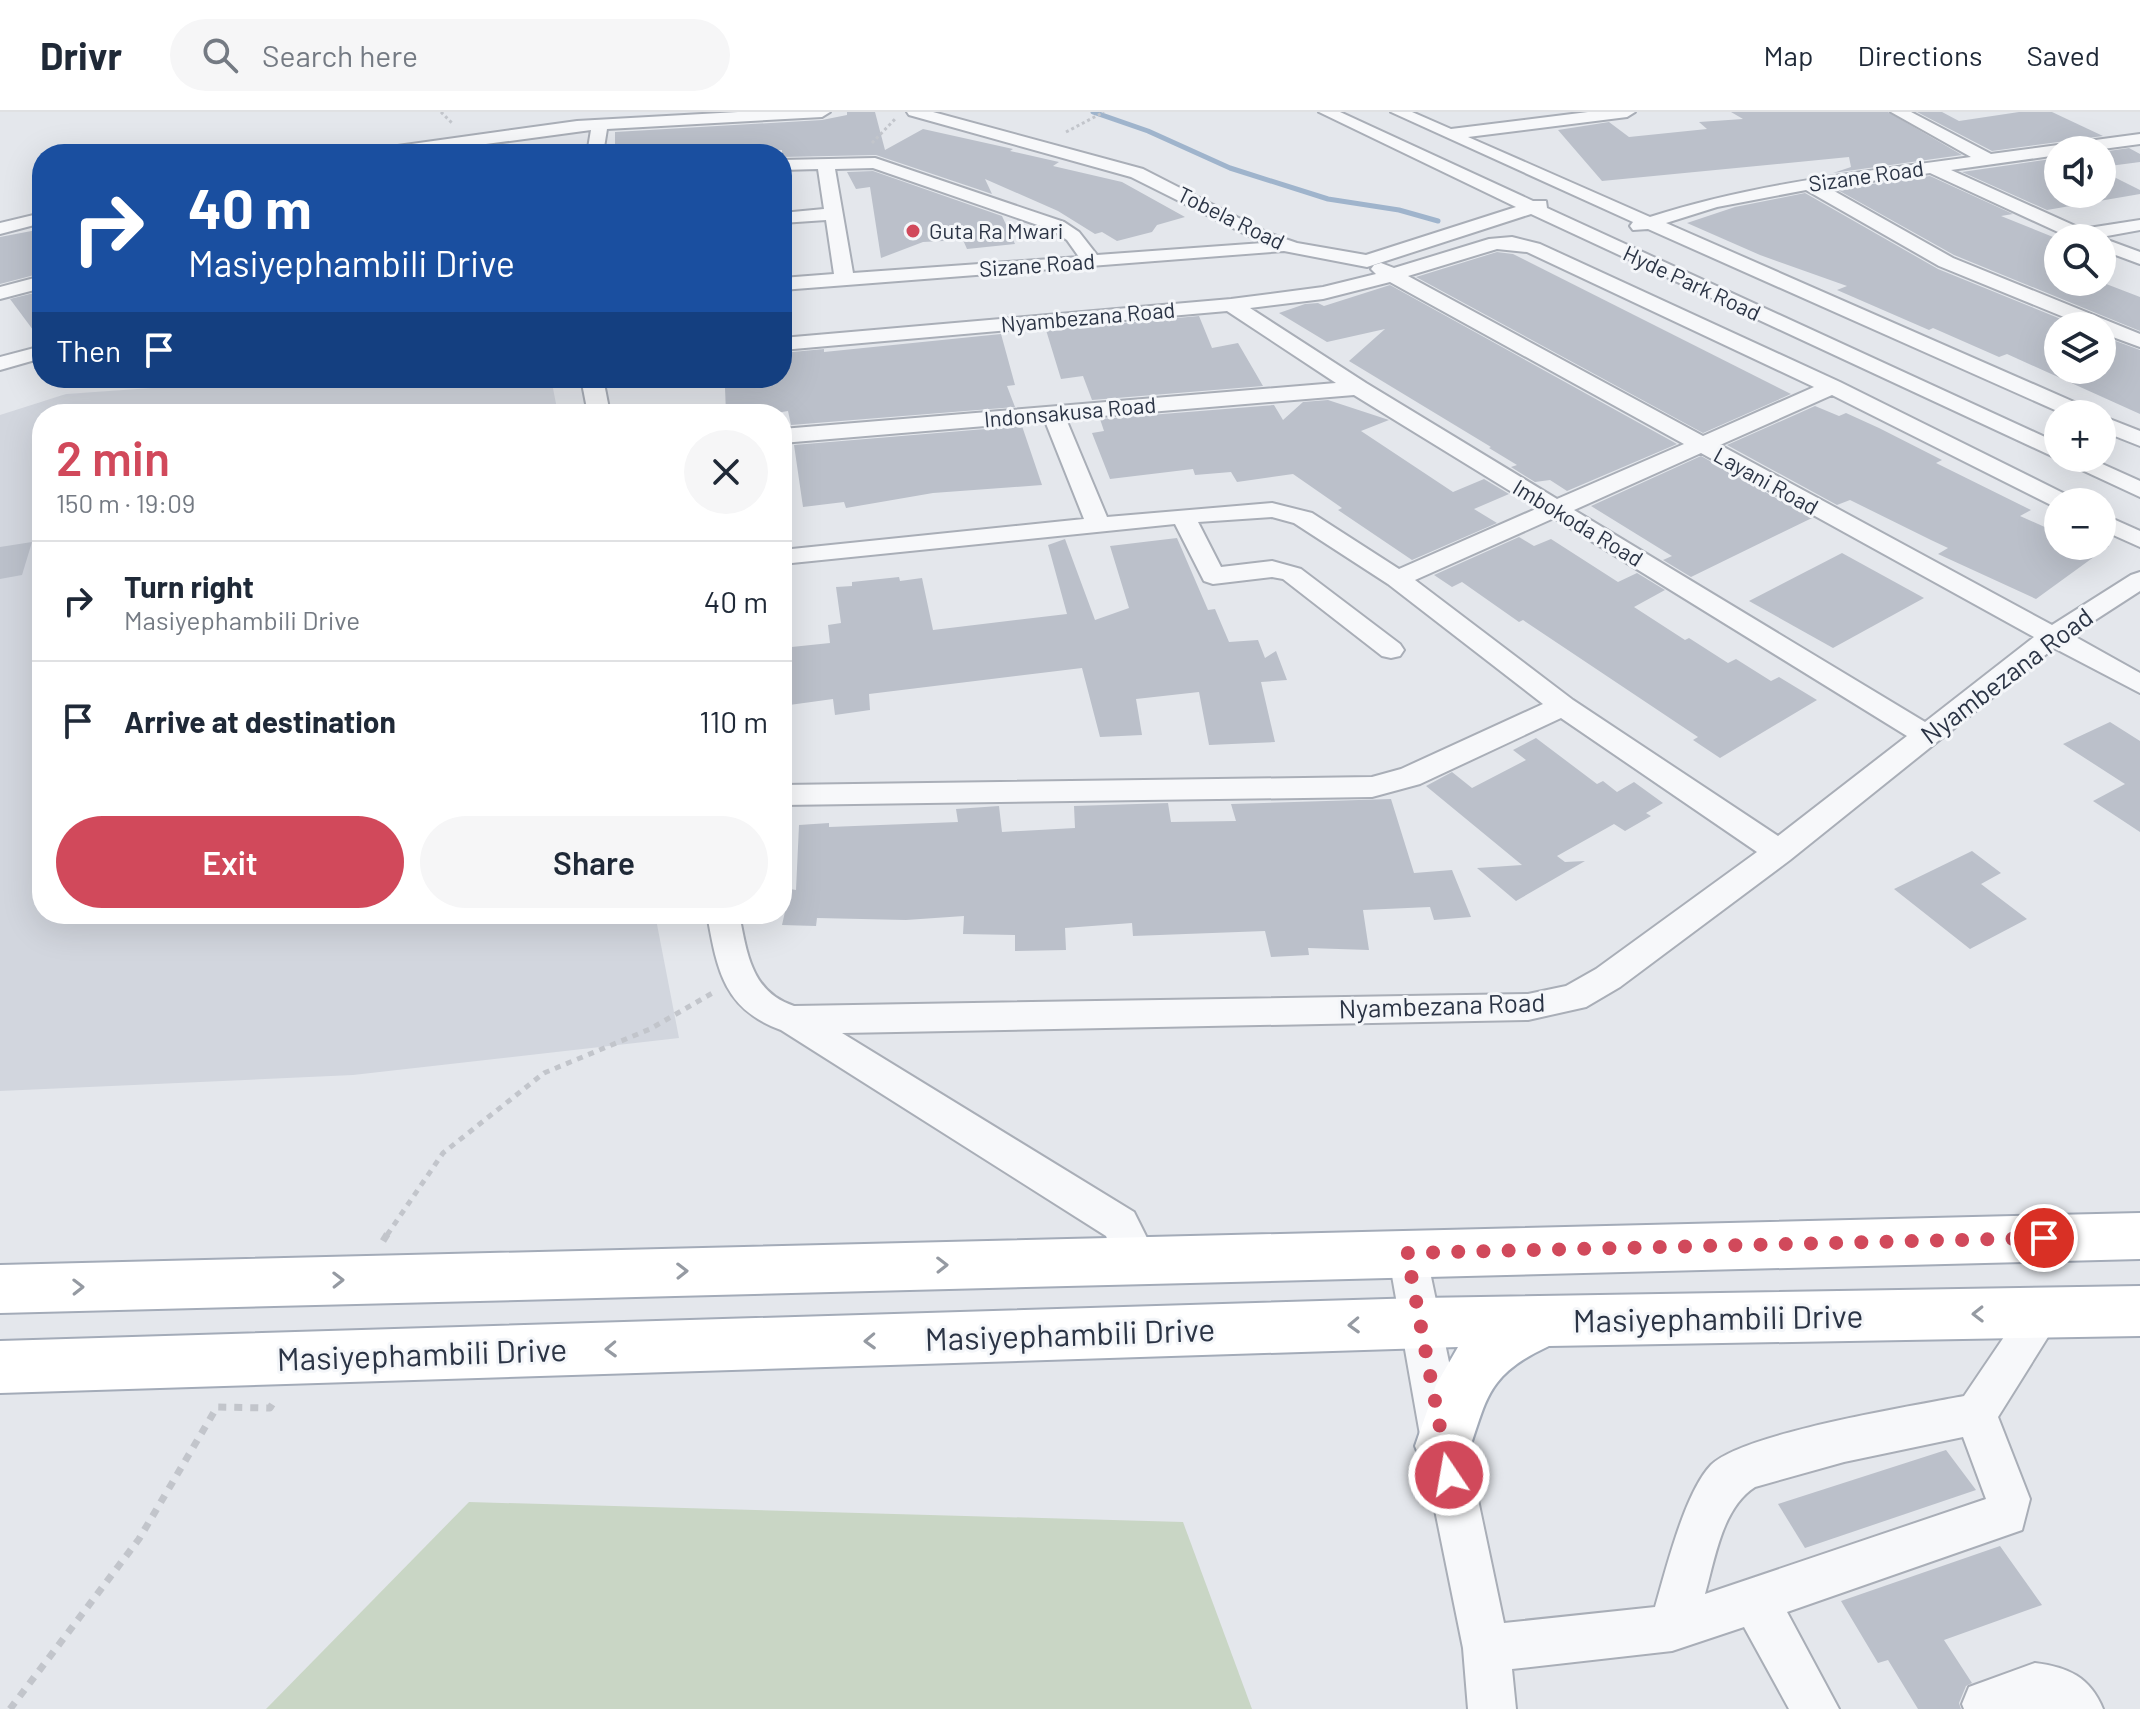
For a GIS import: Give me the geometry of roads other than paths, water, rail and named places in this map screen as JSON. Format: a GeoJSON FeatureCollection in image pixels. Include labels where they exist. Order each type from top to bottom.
{"type":"FeatureCollection","features":[{"type":"Feature","properties":{"kind":"main road"},"geometry":{"type":"LineString","coordinates":[[0,1289],[2140,1236]]}},
{"type":"Feature","properties":{"kind":"main road","name":"Masiyephambili Drive"},"geometry":{"type":"LineString","coordinates":[[0,1367],[1420,1323],[2140,1311]]}},
{"type":"Feature","properties":{"kind":"main road"},"geometry":{"type":"LineString","coordinates":[[1443,1446],[1450,1415],[1466,1380],[1483,1355],[1512,1335],[1546,1322]]}},
{"type":"Feature","properties":{"kind":"street"},"geometry":{"type":"LineString","coordinates":[[480,144],[600,124],[822,112]]}},
{"type":"Feature","properties":{"kind":"street","name":"Tobela Road"},"geometry":{"type":"LineString","coordinates":[[915,112],[1137,173],[1240,227],[1293,248],[1367,261],[1539,205]]}},
{"type":"Feature","properties":{"kind":"street","name":"Hyde Park Road"},"geometry":{"type":"LineString","coordinates":[[1327,112],[1539,205]]}},
{"type":"Feature","properties":{"kind":"street","name":"Hyde Park Road"},"geometry":{"type":"LineString","coordinates":[[1350,112],[2044,445]]}},
{"type":"Feature","properties":{"kind":"street"},"geometry":{"type":"LineString","coordinates":[[1399,112],[2050,400]]}},
{"type":"Feature","properties":{"kind":"street"},"geometry":{"type":"LineString","coordinates":[[1449,134],[1627,112]]}},
{"type":"Feature","properties":{"kind":"street"},"geometry":{"type":"LineString","coordinates":[[1899,112],[1986,158]]}},
{"type":"Feature","properties":{"kind":"street"},"geometry":{"type":"LineString","coordinates":[[597,144],[600,124]]}},
{"type":"Feature","properties":{"kind":"street","name":"Sizane Road"},"geometry":{"type":"LineString","coordinates":[[1606,237],[1714,202],[1809,184],[2140,139]]}},
{"type":"Feature","properties":{"kind":"street"},"geometry":{"type":"LineString","coordinates":[[826,163],[844,279]]}},
{"type":"Feature","properties":{"kind":"street"},"geometry":{"type":"LineString","coordinates":[[792,165],[875,163],[1058,226],[1073,236],[1092,261]]}},
{"type":"Feature","properties":{"kind":"street"},"geometry":{"type":"LineString","coordinates":[[1931,167],[2056,224]]}},
{"type":"Feature","properties":{"kind":"street"},"geometry":{"type":"LineString","coordinates":[[1809,184],[1946,262],[2140,341]]}},
{"type":"Feature","properties":{"kind":"street"},"geometry":{"type":"LineString","coordinates":[[792,217],[835,214]]}},
{"type":"Feature","properties":{"kind":"street"},"geometry":{"type":"LineString","coordinates":[[0,229],[32,221]]}},
{"type":"Feature","properties":{"kind":"street"},"geometry":{"type":"LineString","coordinates":[[2116,230],[2140,225]]}},
{"type":"Feature","properties":{"kind":"street","name":"Hyde Park Road"},"geometry":{"type":"LineString","coordinates":[[1606,237],[2044,429]]}},
{"type":"Feature","properties":{"kind":"street"},"geometry":{"type":"LineString","coordinates":[[1392,276],[1496,243],[1522,244],[1832,387],[2044,493]]}},
{"type":"Feature","properties":{"kind":"street","name":"Sizane Road"},"geometry":{"type":"LineString","coordinates":[[792,283],[1293,248]]}},
{"type":"Feature","properties":{"kind":"street"},"geometry":{"type":"LineString","coordinates":[[2116,249],[2140,258]]}},
{"type":"Feature","properties":{"kind":"street","name":"Layani Road"},"geometry":{"type":"LineString","coordinates":[[1367,261],[2140,684]]}},
{"type":"Feature","properties":{"kind":"street","name":"Nyambezana Road"},"geometry":{"type":"LineString","coordinates":[[792,343],[1231,305],[1346,289],[1392,276]]}},
{"type":"Feature","properties":{"kind":"street"},"geometry":{"type":"LineString","coordinates":[[0,293],[32,285]]}},
{"type":"Feature","properties":{"kind":"street","name":"Imbokoda Road"},"geometry":{"type":"LineString","coordinates":[[1231,305],[1358,388],[1928,736]]}},
{"type":"Feature","properties":{"kind":"street"},"geometry":{"type":"LineString","coordinates":[[0,364],[32,355]]}},
{"type":"Feature","properties":{"kind":"street"},"geometry":{"type":"LineString","coordinates":[[1397,579],[1832,387]]}},
{"type":"Feature","properties":{"kind":"street","name":"Indonsakusa Road"},"geometry":{"type":"LineString","coordinates":[[792,435],[1358,388]]}},
{"type":"Feature","properties":{"kind":"street"},"geometry":{"type":"LineString","coordinates":[[1053,414],[1098,525]]}},
{"type":"Feature","properties":{"kind":"street"},"geometry":{"type":"LineString","coordinates":[[2116,429],[2140,439]]}},
{"type":"Feature","properties":{"kind":"street"},"geometry":{"type":"LineString","coordinates":[[2116,461],[2140,472]]}},
{"type":"Feature","properties":{"kind":"street"},"geometry":{"type":"LineString","coordinates":[[2101,472],[2140,490]]}},
{"type":"Feature","properties":{"kind":"street"},"geometry":{"type":"LineString","coordinates":[[792,556],[1247,510],[1272,510],[1303,518],[1397,579],[1563,706],[1779,852]]}},
{"type":"Feature","properties":{"kind":"street"},"geometry":{"type":"LineString","coordinates":[[1183,516],[1213,576],[1272,569],[1292,574],[1391,650]]}},
{"type":"Feature","properties":{"kind":"street"},"geometry":{"type":"LineString","coordinates":[[2116,528],[2140,540]]}},
{"type":"Feature","properties":{"kind":"street","name":"Nyambezana Road"},"geometry":{"type":"LineString","coordinates":[[725,924],[736,980],[754,1001],[772,1015],[793,1020],[1528,1007],[1574,998],[1608,978],[1779,852],[2051,637],[2140,580]]}},
{"type":"Feature","properties":{"kind":"street"},"geometry":{"type":"LineString","coordinates":[[792,795],[1372,787],[1410,777],[1563,706]]}},
{"type":"Feature","properties":{"kind":"street"},"geometry":{"type":"LineString","coordinates":[[793,1020],[1120,1224],[1135,1260]]}},
{"type":"Feature","properties":{"kind":"street"},"geometry":{"type":"LineString","coordinates":[[1407,1253],[1443,1446],[1486,1648],[1492,1709]]}},
{"type":"Feature","properties":{"kind":"street"},"geometry":{"type":"LineString","coordinates":[[1672,1628],[1706,1520],[1728,1478],[1764,1461],[1976,1414],[2043,1313]]}},
{"type":"Feature","properties":{"kind":"street"},"geometry":{"type":"LineString","coordinates":[[1486,1648],[1672,1628],[2006,1514],[2008,1499],[1976,1414]]}},
{"type":"Feature","properties":{"kind":"street"},"geometry":{"type":"LineString","coordinates":[[1755,1601],[1815,1709]]}},
{"type":"Feature","properties":{"kind":"street"},"geometry":{"type":"LineString","coordinates":[[1986,1704],[2035,1687],[2059,1690],[2079,1709]]}},
{"type":"Feature","properties":{"kind":"waterway"},"geometry":{"type":"LineString","coordinates":[[1093,112],[1148,131],[1230,168],[1328,199],[1399,210],[1438,221]]}},
{"type":"Feature","properties":{"kind":"place","name":"Guta Ra Mwari"},"geometry":{"type":"Point","coordinates":[913,231]}}]}
